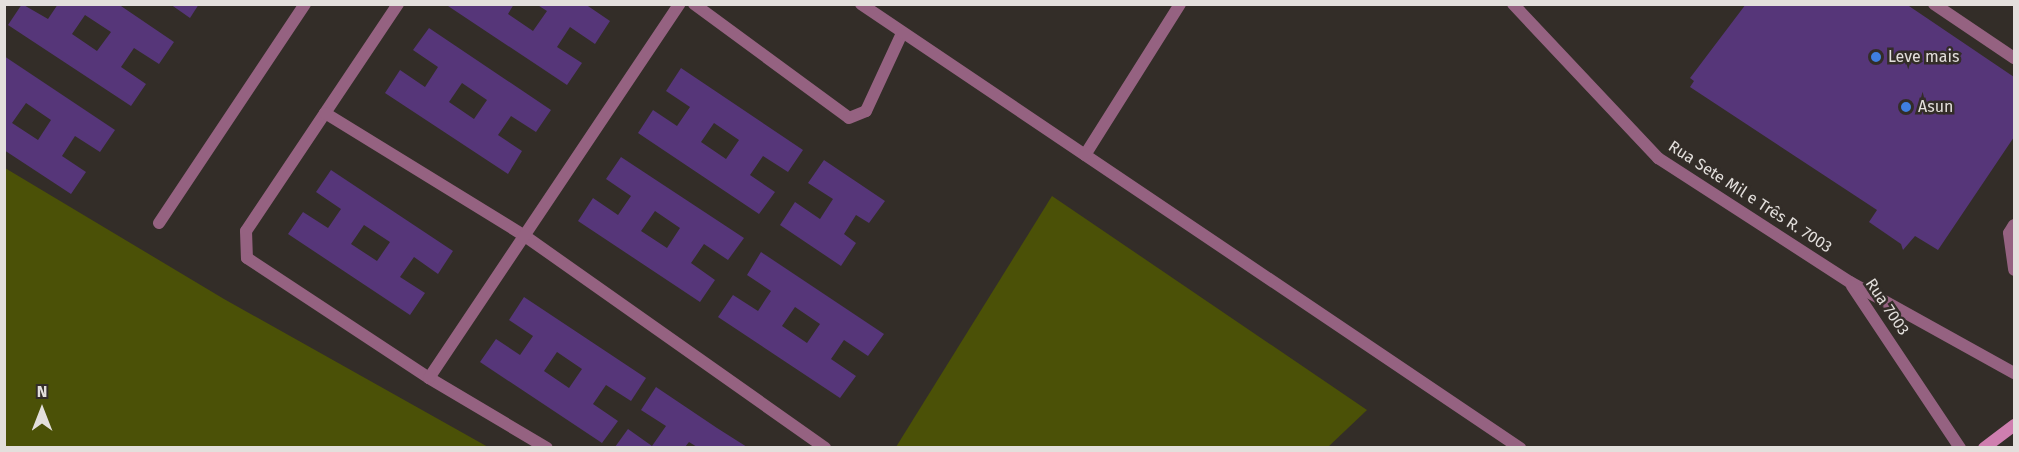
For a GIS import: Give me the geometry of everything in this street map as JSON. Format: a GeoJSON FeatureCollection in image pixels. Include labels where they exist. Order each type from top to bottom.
{"type":"FeatureCollection","features":[{"type":"Feature","properties":{"kind":"main road"},"geometry":{"type":"LineString","coordinates":[[1984,447],[2014,424]]}},
{"type":"Feature","properties":{"kind":"street"},"geometry":{"type":"LineString","coordinates":[[159,224],[305,4]]}},
{"type":"Feature","properties":{"kind":"street"},"geometry":{"type":"LineString","coordinates":[[398,4],[246,231],[247,258],[429,378],[547,447]]}},
{"type":"Feature","properties":{"kind":"street"},"geometry":{"type":"LineString","coordinates":[[429,378],[522,234],[679,4]]}},
{"type":"Feature","properties":{"kind":"street"},"geometry":{"type":"LineString","coordinates":[[694,4],[849,118],[866,111],[902,33]]}},
{"type":"Feature","properties":{"kind":"street"},"geometry":{"type":"LineString","coordinates":[[861,4],[1520,447]]}},
{"type":"Feature","properties":{"kind":"street"},"geometry":{"type":"LineString","coordinates":[[1085,155],[1180,4]]}},
{"type":"Feature","properties":{"kind":"street","name":"Rua Sete Mil e Três R. 7003"},"geometry":{"type":"LineString","coordinates":[[1513,4],[1658,158],[1850,282]]}},
{"type":"Feature","properties":{"kind":"street"},"geometry":{"type":"LineString","coordinates":[[1934,4],[2014,58]]}},
{"type":"Feature","properties":{"kind":"street"},"geometry":{"type":"LineString","coordinates":[[325,113],[522,234],[825,447]]}},
{"type":"Feature","properties":{"kind":"street"},"geometry":{"type":"LineString","coordinates":[[2014,225],[2009,233],[2014,270]]}},
{"type":"Feature","properties":{"kind":"street","name":"Rua 7003"},"geometry":{"type":"LineString","coordinates":[[1850,282],[2014,373]]}},
{"type":"Feature","properties":{"kind":"street","name":"Rua 7003"},"geometry":{"type":"LineString","coordinates":[[1850,282],[1960,447]]}},
{"type":"Feature","properties":{"kind":"green space"},"geometry":{"type":"Polygon","coordinates":[[[5,168],[224,299],[488,447],[5,447],[5,168]]]}},
{"type":"Feature","properties":{"kind":"green space"},"geometry":{"type":"Polygon","coordinates":[[[1052,196],[1367,410],[1328,447],[896,447],[1052,196]]]}},
{"type":"Feature","properties":{"kind":"building"},"geometry":{"type":"Polygon","coordinates":[[[22,4],[48,19],[58,4],[118,4],[174,42],[159,64],[134,48],[121,67],[146,84],[131,106],[8,25],[22,4]],[[85,15],[72,34],[97,51],[111,32],[85,15]]]}},
{"type":"Feature","properties":{"kind":"building"},"geometry":{"type":"Polygon","coordinates":[[[170,4],[199,4],[190,18],[170,4]]]}},
{"type":"Feature","properties":{"kind":"building"},"geometry":{"type":"Polygon","coordinates":[[[445,4],[514,4],[508,14],[533,31],[547,11],[536,4],[585,4],[610,21],[595,44],[570,27],[557,47],[582,63],[567,85],[445,4]]]}},
{"type":"Feature","properties":{"kind":"building","name":"Asun"},"geometry":{"type":"Polygon","coordinates":[[[1746,4],[1906,4],[2014,77],[2014,137],[1938,250],[1915,236],[1903,250],[1901,244],[1869,222],[1877,210],[1690,87],[1694,81],[1690,78],[1746,4]]]}},
{"type":"Feature","properties":{"kind":"building"},"geometry":{"type":"Polygon","coordinates":[[[429,28],[551,110],[536,132],[511,116],[498,135],[522,151],[508,174],[385,93],[400,70],[425,87],[438,67],[413,50],[429,28]],[[462,83],[449,102],[474,119],[487,100],[462,83]]]}},
{"type":"Feature","properties":{"kind":"building"},"geometry":{"type":"Polygon","coordinates":[[[4,56],[115,130],[100,152],[75,136],[62,156],[86,172],[71,194],[4,150],[4,56]],[[26,103],[12,123],[38,140],[51,120],[26,103]]]}},
{"type":"Feature","properties":{"kind":"building"},"geometry":{"type":"Polygon","coordinates":[[[681,68],[803,150],[788,172],[763,156],[750,175],[775,192],[759,214],[638,133],[653,110],[677,126],[690,107],[666,91],[681,68]],[[714,123],[701,142],[726,159],[739,140],[714,123]]]}},
{"type":"Feature","properties":{"kind":"building"},"geometry":{"type":"Polygon","coordinates":[[[621,157],[744,238],[728,260],[704,244],[691,263],[715,280],[700,302],[578,221],[593,198],[618,215],[631,196],[606,179],[621,157]],[[655,211],[641,231],[667,248],[680,228],[655,211]]]}},
{"type":"Feature","properties":{"kind":"building"},"geometry":{"type":"Polygon","coordinates":[[[824,160],[885,201],[869,223],[856,215],[844,234],[856,243],[841,266],[780,225],[795,202],[820,219],[833,199],[808,183],[824,160]]]}},
{"type":"Feature","properties":{"kind":"building"},"geometry":{"type":"Polygon","coordinates":[[[331,170],[453,251],[438,274],[414,257],[400,277],[425,293],[410,315],[288,234],[303,212],[328,228],[341,209],[316,192],[331,170]],[[364,225],[351,244],[377,261],[390,242],[364,225]]]}},
{"type":"Feature","properties":{"kind":"building"},"geometry":{"type":"Polygon","coordinates":[[[761,252],[884,334],[868,356],[844,340],[831,359],[856,376],[840,398],[718,317],[733,295],[758,311],[771,291],[747,275],[761,252]],[[795,307],[782,326],[807,343],[820,324],[795,307]]]}},
{"type":"Feature","properties":{"kind":"building"},"geometry":{"type":"Polygon","coordinates":[[[524,297],[646,378],[631,401],[606,385],[593,404],[618,421],[602,443],[480,362],[496,339],[520,355],[533,336],[509,320],[524,297]],[[557,352],[544,371],[569,388],[582,369],[557,352]]]}},
{"type":"Feature","properties":{"kind":"building"},"geometry":{"type":"Polygon","coordinates":[[[656,387],[747,447],[697,447],[689,442],[685,447],[615,447],[628,429],[652,446],[666,426],[641,410],[656,387]]]}},
{"type":"Feature","properties":{"kind":"place","name":"Leve mais"},"geometry":{"type":"Point","coordinates":[1876,57]}},
{"type":"Feature","properties":{"kind":"place","name":"Asun"},"geometry":{"type":"Point","coordinates":[1906,107]}}]}
